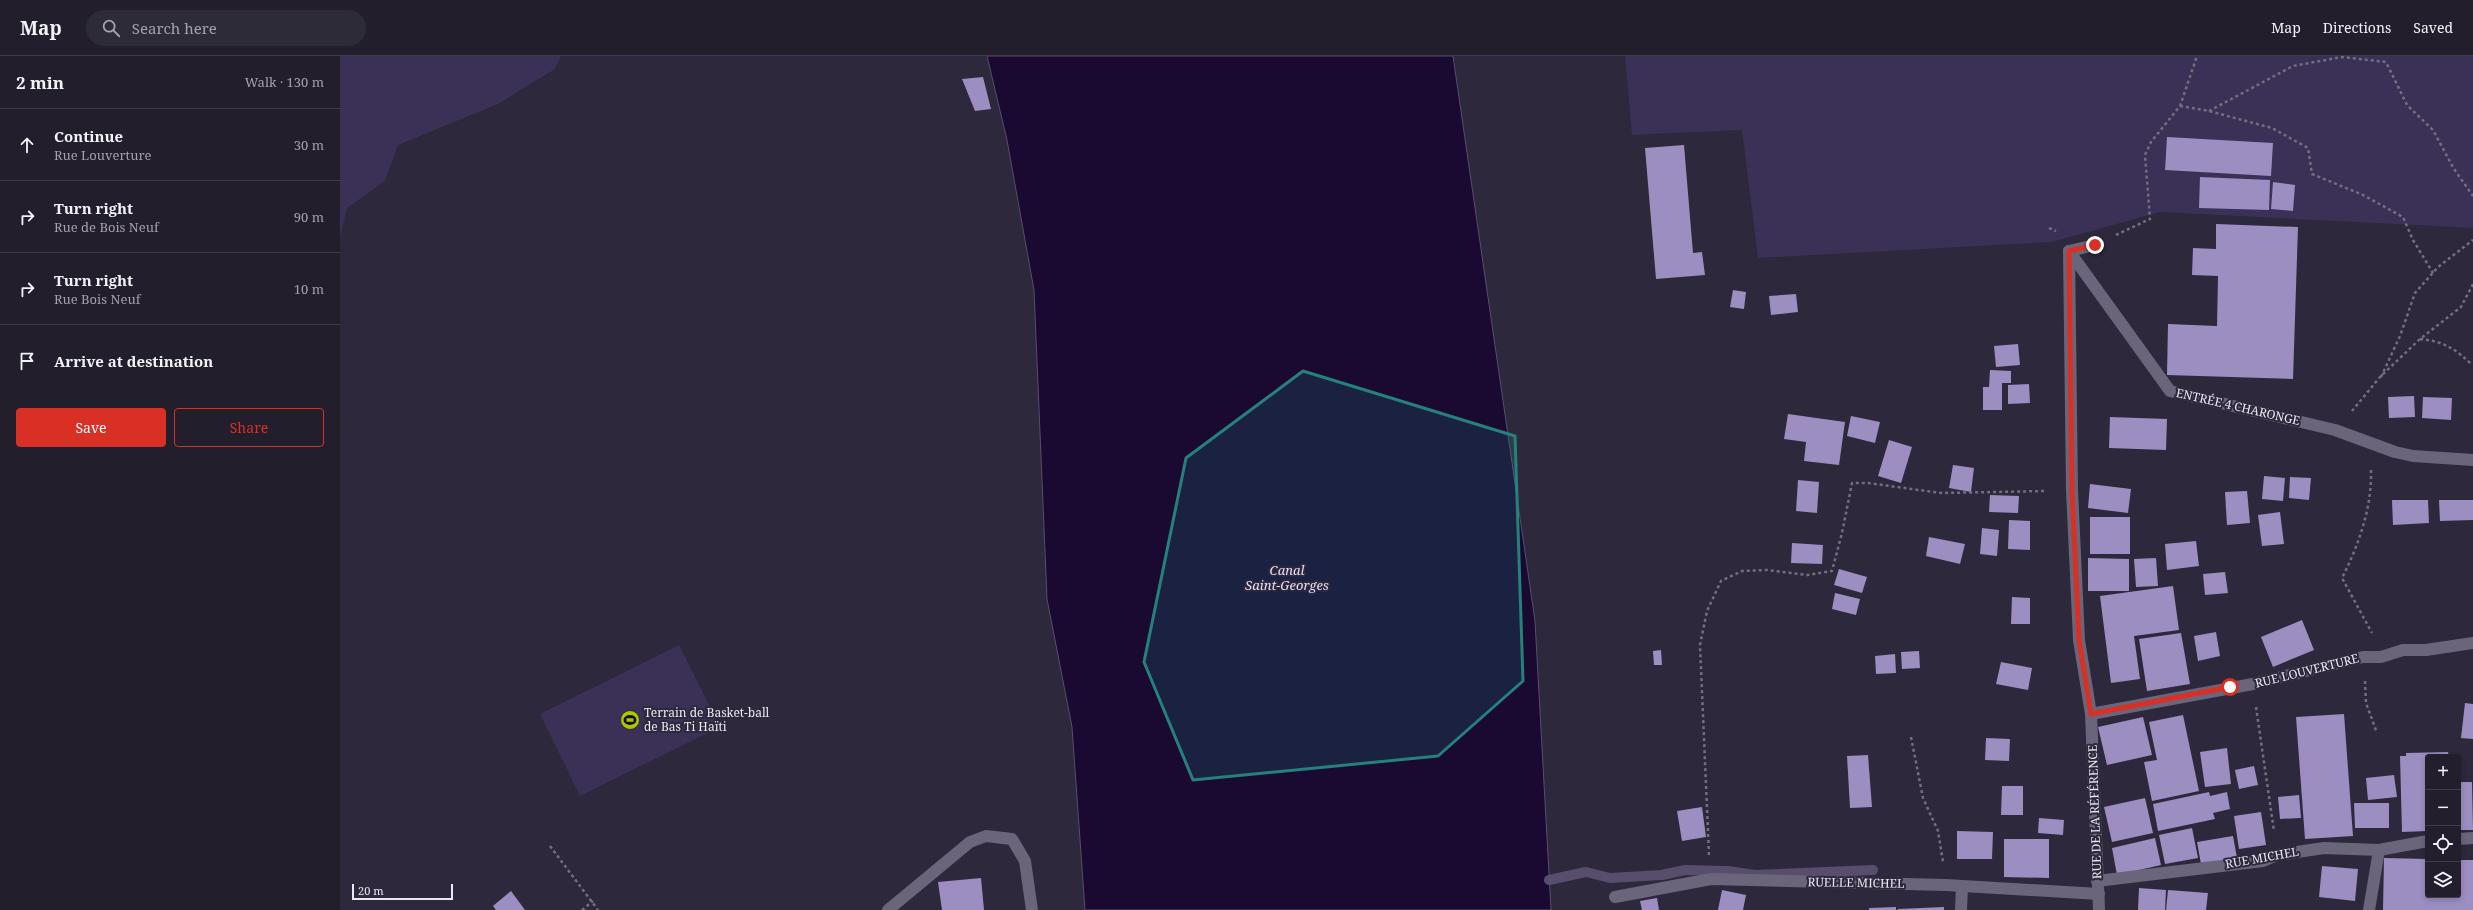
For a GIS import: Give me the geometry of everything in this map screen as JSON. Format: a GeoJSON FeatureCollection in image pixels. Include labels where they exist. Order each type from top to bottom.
{"type":"FeatureCollection","features":[{"type":"Feature","properties":{"kind":"street"},"geometry":{"type":"LineString","coordinates":[[2069,251],[2095,245]]}},
{"type":"Feature","properties":{"kind":"street","name":"ENTRÉE 4 CHARONGE"},"geometry":{"type":"LineString","coordinates":[[2069,251],[2170,391],[2335,430],[2369,443],[2413,456],[2473,460]]}},
{"type":"Feature","properties":{"kind":"street","name":"RUE DE LA RÉFÉRENCE"},"geometry":{"type":"LineString","coordinates":[[2069,251],[2072,490],[2079,640],[2091,714],[2099,910]]}},
{"type":"Feature","properties":{"kind":"street","name":"RUE LOUVERTURE"},"geometry":{"type":"LineString","coordinates":[[2091,714],[2253,684],[2363,657],[2381,657],[2403,650],[2426,650],[2473,643]]}},
{"type":"Feature","properties":{"kind":"street"},"geometry":{"type":"LineString","coordinates":[[888,910],[970,842],[986,836],[1012,839],[1025,861],[1032,910]]}},
{"type":"Feature","properties":{"kind":"street"},"geometry":{"type":"LineString","coordinates":[[2461,839],[2473,838]]}},
{"type":"Feature","properties":{"kind":"street","name":"RUE MICHEL"},"geometry":{"type":"LineString","coordinates":[[2097,881],[2263,861],[2277,855],[2324,848],[2380,850],[2425,842]]}},
{"type":"Feature","properties":{"kind":"street"},"geometry":{"type":"LineString","coordinates":[[2369,910],[2380,850]]}},
{"type":"Feature","properties":{"kind":"street","name":"RUELLE MICHEL"},"geometry":{"type":"LineString","coordinates":[[1615,897],[1685,886],[1711,879],[1946,885],[2099,894]]}},
{"type":"Feature","properties":{"kind":"street"},"geometry":{"type":"LineString","coordinates":[[1962,887],[1962,910]]}},
{"type":"Feature","properties":{"kind":"path"},"geometry":{"type":"LineString","coordinates":[[2095,245],[2150,219],[2145,155],[2151,142],[2180,106],[2197,56]]}},
{"type":"Feature","properties":{"kind":"path"},"geometry":{"type":"LineString","coordinates":[[2209,111],[2293,66],[2342,57],[2386,62],[2407,104],[2433,130],[2454,169],[2473,196]]}},
{"type":"Feature","properties":{"kind":"path"},"geometry":{"type":"LineString","coordinates":[[2180,106],[2209,111],[2272,128],[2308,148],[2312,174],[2363,195],[2404,217],[2413,240],[2433,273]]}},
{"type":"Feature","properties":{"kind":"path"},"geometry":{"type":"LineString","coordinates":[[2380,378],[2400,336],[2415,293],[2433,273],[2473,240]]}},
{"type":"Feature","properties":{"kind":"path"},"geometry":{"type":"LineString","coordinates":[[2335,430],[2380,378],[2420,339],[2461,307],[2473,284]]}},
{"type":"Feature","properties":{"kind":"path"},"geometry":{"type":"LineString","coordinates":[[2420,339],[2438,341],[2452,347],[2472,365]]}},
{"type":"Feature","properties":{"kind":"path"},"geometry":{"type":"LineString","coordinates":[[2369,443],[2371,481],[2369,506],[2356,550],[2342,578],[2368,622],[2381,657]]}},
{"type":"Feature","properties":{"kind":"path"},"geometry":{"type":"LineString","coordinates":[[1711,879],[1700,645],[1707,611],[1722,581],[1742,571],[1767,570],[1807,575],[1832,570],[1842,533],[1852,483],[1868,483],[1941,493],[2072,490]]}},
{"type":"Feature","properties":{"kind":"path"},"geometry":{"type":"LineString","coordinates":[[2363,657],[2366,702],[2377,733]]}},
{"type":"Feature","properties":{"kind":"path"},"geometry":{"type":"LineString","coordinates":[[2253,684],[2277,855]]}},
{"type":"Feature","properties":{"kind":"path"},"geometry":{"type":"LineString","coordinates":[[1911,737],[1923,798],[1938,831],[1946,885]]}},
{"type":"Feature","properties":{"kind":"path"},"geometry":{"type":"LineString","coordinates":[[550,846],[593,901],[598,910]]}},
{"type":"Feature","properties":{"kind":"path"},"geometry":{"type":"LineString","coordinates":[[582,910],[593,901]]}},
{"type":"Feature","properties":{"kind":"highlighted area"},"geometry":{"type":"Polygon","coordinates":[[[1303,371],[1515,436],[1523,681],[1438,756],[1193,780],[1144,662],[1186,458],[1303,371]]]}},
{"type":"Feature","properties":{"kind":"shaded area"},"geometry":{"type":"Polygon","coordinates":[[[340,56],[561,56],[555,69],[498,104],[398,145],[385,181],[347,208],[340,238],[340,56]]]}},
{"type":"Feature","properties":{"kind":"shaded area"},"geometry":{"type":"Polygon","coordinates":[[[1625,56],[2473,56],[2473,228],[2160,212],[2052,242],[1758,258],[1742,130],[1632,135],[1625,56]]]}},
{"type":"Feature","properties":{"kind":"shaded area","name":"Terrain de Basket-ball de Bas Ti Haïti"},"geometry":{"type":"Polygon","coordinates":[[[679,645],[720,727],[580,796],[540,714],[679,645]]]}},
{"type":"Feature","properties":{"kind":"water","name":"Canal Saint-Georges"},"geometry":{"type":"Polygon","coordinates":[[[987,56],[1453,56],[1535,621],[1551,910],[1085,910],[1072,727],[1047,599],[1034,290],[1007,140],[987,56]]]}},
{"type":"Feature","properties":{"kind":"building"},"geometry":{"type":"Polygon","coordinates":[[[983,77],[991,109],[975,111],[962,79],[983,77]]]}},
{"type":"Feature","properties":{"kind":"building"},"geometry":{"type":"Polygon","coordinates":[[[2167,137],[2273,143],[2271,176],[2165,170],[2167,137]]]}},
{"type":"Feature","properties":{"kind":"building"},"geometry":{"type":"Polygon","coordinates":[[[1684,145],[1693,253],[1702,252],[1705,275],[1656,279],[1645,148],[1684,145]]]}},
{"type":"Feature","properties":{"kind":"building"},"geometry":{"type":"Polygon","coordinates":[[[2200,177],[2270,180],[2269,210],[2199,208],[2200,177]]]}},
{"type":"Feature","properties":{"kind":"building"},"geometry":{"type":"Polygon","coordinates":[[[2273,182],[2295,185],[2293,211],[2271,209],[2273,182]]]}},
{"type":"Feature","properties":{"kind":"building"},"geometry":{"type":"Polygon","coordinates":[[[2216,224],[2298,227],[2293,379],[2167,375],[2168,324],[2217,326],[2218,276],[2192,275],[2193,248],[2216,249],[2216,224]]]}},
{"type":"Feature","properties":{"kind":"building"},"geometry":{"type":"Polygon","coordinates":[[[1733,290],[1746,292],[1744,309],[1730,307],[1733,290]]]}},
{"type":"Feature","properties":{"kind":"building"},"geometry":{"type":"Polygon","coordinates":[[[1796,294],[1798,312],[1771,315],[1769,296],[1796,294]]]}},
{"type":"Feature","properties":{"kind":"building"},"geometry":{"type":"Polygon","coordinates":[[[2018,344],[2020,365],[1996,367],[1994,346],[2018,344]]]}},
{"type":"Feature","properties":{"kind":"building"},"geometry":{"type":"Polygon","coordinates":[[[1990,370],[2011,371],[2011,383],[2002,383],[2002,410],[1983,410],[1983,387],[1989,387],[1990,370]]]}},
{"type":"Feature","properties":{"kind":"building"},"geometry":{"type":"Polygon","coordinates":[[[2029,384],[2030,403],[2008,404],[2008,385],[2029,384]]]}},
{"type":"Feature","properties":{"kind":"building"},"geometry":{"type":"Polygon","coordinates":[[[2414,396],[2415,417],[2389,418],[2388,397],[2414,396]]]}},
{"type":"Feature","properties":{"kind":"building"},"geometry":{"type":"Polygon","coordinates":[[[2423,397],[2452,398],[2451,420],[2422,418],[2423,397]]]}},
{"type":"Feature","properties":{"kind":"building"},"geometry":{"type":"Polygon","coordinates":[[[1788,414],[1845,422],[1839,465],[1804,461],[1806,442],[1784,439],[1788,414]]]}},
{"type":"Feature","properties":{"kind":"building"},"geometry":{"type":"Polygon","coordinates":[[[1851,416],[1880,422],[1875,443],[1847,436],[1851,416]]]}},
{"type":"Feature","properties":{"kind":"building"},"geometry":{"type":"Polygon","coordinates":[[[2110,417],[2167,419],[2166,450],[2109,448],[2110,417]]]}},
{"type":"Feature","properties":{"kind":"building"},"geometry":{"type":"Polygon","coordinates":[[[1889,440],[1912,447],[1901,483],[1878,476],[1889,440]]]}},
{"type":"Feature","properties":{"kind":"building"},"geometry":{"type":"Polygon","coordinates":[[[1953,465],[1974,468],[1971,492],[1949,488],[1953,465]]]}},
{"type":"Feature","properties":{"kind":"building"},"geometry":{"type":"Polygon","coordinates":[[[2264,476],[2285,478],[2283,501],[2262,499],[2264,476]]]}},
{"type":"Feature","properties":{"kind":"building"},"geometry":{"type":"Polygon","coordinates":[[[2290,477],[2311,478],[2309,500],[2289,498],[2290,477]]]}},
{"type":"Feature","properties":{"kind":"building"},"geometry":{"type":"Polygon","coordinates":[[[1798,480],[1819,482],[1817,513],[1796,511],[1798,480]]]}},
{"type":"Feature","properties":{"kind":"building"},"geometry":{"type":"Polygon","coordinates":[[[2090,484],[2131,489],[2128,513],[2088,508],[2090,484]]]}},
{"type":"Feature","properties":{"kind":"building"},"geometry":{"type":"Polygon","coordinates":[[[2247,491],[2250,523],[2227,525],[2225,492],[2247,491]]]}},
{"type":"Feature","properties":{"kind":"building"},"geometry":{"type":"Polygon","coordinates":[[[1990,495],[2019,496],[2018,513],[1989,512],[1990,495]]]}},
{"type":"Feature","properties":{"kind":"building"},"geometry":{"type":"Polygon","coordinates":[[[2392,500],[2428,500],[2429,523],[2393,525],[2392,500]]]}},
{"type":"Feature","properties":{"kind":"building"},"geometry":{"type":"Polygon","coordinates":[[[2439,500],[2473,500],[2473,520],[2440,521],[2439,500]]]}},
{"type":"Feature","properties":{"kind":"building"},"geometry":{"type":"Polygon","coordinates":[[[2280,512],[2284,544],[2262,546],[2258,515],[2280,512]]]}},
{"type":"Feature","properties":{"kind":"building"},"geometry":{"type":"Polygon","coordinates":[[[2090,517],[2130,517],[2130,554],[2090,554],[2090,517]]]}},
{"type":"Feature","properties":{"kind":"building"},"geometry":{"type":"Polygon","coordinates":[[[2009,520],[2030,521],[2030,550],[2008,549],[2009,520]]]}},
{"type":"Feature","properties":{"kind":"building"},"geometry":{"type":"Polygon","coordinates":[[[1982,528],[1999,530],[1997,556],[1980,554],[1982,528]]]}},
{"type":"Feature","properties":{"kind":"building"},"geometry":{"type":"Polygon","coordinates":[[[1929,537],[1965,544],[1960,564],[1926,556],[1929,537]]]}},
{"type":"Feature","properties":{"kind":"building"},"geometry":{"type":"Polygon","coordinates":[[[2196,541],[2199,566],[2167,570],[2165,544],[2196,541]]]}},
{"type":"Feature","properties":{"kind":"building"},"geometry":{"type":"Polygon","coordinates":[[[1792,543],[1823,545],[1822,564],[1791,563],[1792,543]]]}},
{"type":"Feature","properties":{"kind":"building"},"geometry":{"type":"Polygon","coordinates":[[[2088,558],[2129,559],[2129,591],[2088,591],[2088,558]]]}},
{"type":"Feature","properties":{"kind":"building"},"geometry":{"type":"Polygon","coordinates":[[[2156,558],[2158,586],[2136,587],[2134,559],[2156,558]]]}},
{"type":"Feature","properties":{"kind":"building"},"geometry":{"type":"Polygon","coordinates":[[[1839,569],[1867,577],[1862,593],[1834,585],[1839,569]]]}},
{"type":"Feature","properties":{"kind":"building"},"geometry":{"type":"Polygon","coordinates":[[[2225,572],[2228,593],[2205,595],[2203,574],[2225,572]]]}},
{"type":"Feature","properties":{"kind":"building"},"geometry":{"type":"Polygon","coordinates":[[[2173,586],[2179,630],[2134,636],[2140,679],[2111,683],[2100,596],[2173,586]]]}},
{"type":"Feature","properties":{"kind":"building"},"geometry":{"type":"Polygon","coordinates":[[[1835,593],[1860,599],[1856,615],[1832,609],[1835,593]]]}},
{"type":"Feature","properties":{"kind":"building"},"geometry":{"type":"Polygon","coordinates":[[[2012,597],[2030,598],[2030,624],[2011,624],[2012,597]]]}},
{"type":"Feature","properties":{"kind":"building"},"geometry":{"type":"Polygon","coordinates":[[[2302,620],[2314,650],[2273,667],[2261,637],[2302,620]]]}},
{"type":"Feature","properties":{"kind":"building"},"geometry":{"type":"Polygon","coordinates":[[[2216,632],[2220,656],[2198,661],[2194,636],[2216,632]]]}},
{"type":"Feature","properties":{"kind":"building"},"geometry":{"type":"Polygon","coordinates":[[[2181,633],[2190,684],[2147,691],[2139,639],[2181,633]]]}},
{"type":"Feature","properties":{"kind":"building"},"geometry":{"type":"Polygon","coordinates":[[[1661,650],[1662,665],[1654,665],[1653,651],[1661,650]]]}},
{"type":"Feature","properties":{"kind":"building"},"geometry":{"type":"Polygon","coordinates":[[[1919,651],[1920,668],[1902,669],[1901,652],[1919,651]]]}},
{"type":"Feature","properties":{"kind":"building"},"geometry":{"type":"Polygon","coordinates":[[[1895,654],[1896,673],[1876,674],[1875,656],[1895,654]]]}},
{"type":"Feature","properties":{"kind":"building"},"geometry":{"type":"Polygon","coordinates":[[[2001,662],[2032,668],[2028,690],[1996,684],[2001,662]]]}},
{"type":"Feature","properties":{"kind":"building"},"geometry":{"type":"Polygon","coordinates":[[[2465,703],[2473,704],[2473,739],[2461,738],[2465,703]]]}},
{"type":"Feature","properties":{"kind":"building"},"geometry":{"type":"Polygon","coordinates":[[[2344,714],[2353,836],[2305,839],[2296,717],[2344,714]]]}},
{"type":"Feature","properties":{"kind":"building"},"geometry":{"type":"Polygon","coordinates":[[[2183,715],[2199,791],[2152,801],[2144,762],[2157,760],[2149,722],[2183,715]]]}},
{"type":"Feature","properties":{"kind":"building"},"geometry":{"type":"Polygon","coordinates":[[[2143,717],[2152,755],[2107,765],[2098,727],[2143,717]]]}},
{"type":"Feature","properties":{"kind":"building"},"geometry":{"type":"Polygon","coordinates":[[[1986,738],[2010,739],[2009,761],[1985,760],[1986,738]]]}},
{"type":"Feature","properties":{"kind":"building"},"geometry":{"type":"Polygon","coordinates":[[[2227,748],[2231,784],[2205,787],[2200,752],[2227,748]]]}},
{"type":"Feature","properties":{"kind":"building"},"geometry":{"type":"Polygon","coordinates":[[[2448,752],[2448,754],[2425,754],[2425,831],[2402,832],[2400,756],[2406,756],[2406,753],[2448,752]]]}},
{"type":"Feature","properties":{"kind":"building"},"geometry":{"type":"Polygon","coordinates":[[[1868,755],[1872,807],[1850,808],[1847,756],[1868,755]]]}},
{"type":"Feature","properties":{"kind":"building"},"geometry":{"type":"Polygon","coordinates":[[[2254,766],[2258,785],[2239,789],[2235,770],[2254,766]]]}},
{"type":"Feature","properties":{"kind":"building"},"geometry":{"type":"Polygon","coordinates":[[[2394,775],[2397,797],[2368,800],[2366,778],[2394,775]]]}},
{"type":"Feature","properties":{"kind":"building"},"geometry":{"type":"Polygon","coordinates":[[[2461,782],[2472,782],[2473,830],[2461,830],[2461,782]]]}},
{"type":"Feature","properties":{"kind":"building"},"geometry":{"type":"Polygon","coordinates":[[[2002,786],[2023,786],[2023,815],[2001,815],[2002,786]]]}},
{"type":"Feature","properties":{"kind":"building"},"geometry":{"type":"Polygon","coordinates":[[[2209,792],[2210,796],[2227,792],[2230,809],[2213,813],[2215,819],[2158,831],[2153,804],[2209,792]]]}},
{"type":"Feature","properties":{"kind":"building"},"geometry":{"type":"Polygon","coordinates":[[[2299,795],[2301,818],[2280,819],[2278,797],[2299,795]]]}},
{"type":"Feature","properties":{"kind":"building"},"geometry":{"type":"Polygon","coordinates":[[[2145,798],[2153,833],[2112,842],[2104,807],[2145,798]]]}},
{"type":"Feature","properties":{"kind":"building"},"geometry":{"type":"Polygon","coordinates":[[[2354,803],[2389,803],[2389,828],[2355,828],[2354,803]]]}},
{"type":"Feature","properties":{"kind":"building"},"geometry":{"type":"Polygon","coordinates":[[[1702,807],[1706,837],[1682,841],[1677,811],[1702,807]]]}},
{"type":"Feature","properties":{"kind":"building"},"geometry":{"type":"Polygon","coordinates":[[[2261,812],[2266,845],[2239,849],[2234,816],[2261,812]]]}},
{"type":"Feature","properties":{"kind":"building"},"geometry":{"type":"Polygon","coordinates":[[[2039,818],[2064,820],[2063,835],[2038,833],[2039,818]]]}},
{"type":"Feature","properties":{"kind":"building"},"geometry":{"type":"Polygon","coordinates":[[[2192,828],[2198,858],[2165,864],[2159,835],[2192,828]]]}},
{"type":"Feature","properties":{"kind":"building"},"geometry":{"type":"Polygon","coordinates":[[[1957,831],[1993,832],[1992,859],[1957,859],[1957,831]]]}},
{"type":"Feature","properties":{"kind":"building"},"geometry":{"type":"Polygon","coordinates":[[[2233,836],[2237,858],[2201,864],[2197,842],[2233,836]]]}},
{"type":"Feature","properties":{"kind":"building"},"geometry":{"type":"Polygon","coordinates":[[[2155,838],[2161,865],[2117,875],[2112,848],[2155,838]]]}},
{"type":"Feature","properties":{"kind":"building"},"geometry":{"type":"Polygon","coordinates":[[[2004,839],[2049,839],[2049,878],[2004,877],[2004,839]]]}},
{"type":"Feature","properties":{"kind":"building"},"geometry":{"type":"Polygon","coordinates":[[[2384,858],[2425,859],[2425,898],[2461,898],[2461,860],[2473,860],[2473,910],[2383,910],[2384,858]]]}},
{"type":"Feature","properties":{"kind":"building"},"geometry":{"type":"Polygon","coordinates":[[[2322,866],[2358,869],[2355,901],[2319,897],[2322,866]]]}},
{"type":"Feature","properties":{"kind":"building"},"geometry":{"type":"Polygon","coordinates":[[[981,878],[984,910],[942,910],[938,882],[981,878]]]}},
{"type":"Feature","properties":{"kind":"building"},"geometry":{"type":"Polygon","coordinates":[[[2139,888],[2166,890],[2165,910],[2138,910],[2139,888]]]}},
{"type":"Feature","properties":{"kind":"building"},"geometry":{"type":"Polygon","coordinates":[[[1722,890],[1746,895],[1743,910],[1718,910],[1722,890]]]}},
{"type":"Feature","properties":{"kind":"building"},"geometry":{"type":"Polygon","coordinates":[[[2168,890],[2208,893],[2206,910],[2166,910],[2168,890]]]}},
{"type":"Feature","properties":{"kind":"building"},"geometry":{"type":"Polygon","coordinates":[[[511,891],[525,910],[496,910],[493,906],[511,891]]]}},
{"type":"Feature","properties":{"kind":"building"},"geometry":{"type":"Polygon","coordinates":[[[1657,898],[1659,910],[1642,910],[1640,901],[1657,898]]]}},
{"type":"Feature","properties":{"kind":"building"},"geometry":{"type":"Polygon","coordinates":[[[1896,907],[1896,910],[1869,910],[1869,908],[1896,907]]]}},
{"type":"Feature","properties":{"kind":"building"},"geometry":{"type":"Polygon","coordinates":[[[1944,907],[1944,910],[1898,910],[1898,909],[1944,907]]]}},
{"type":"Feature","properties":{"kind":"waterway"},"geometry":{"type":"LineString","coordinates":[[1549,880],[1586,872],[1610,878],[1662,875],[1685,870],[1728,871],[1755,875],[1873,870]]}},
{"type":"Feature","properties":{"kind":"place","name":"Terrain de Basket-ball de Bas Ti Haïti"},"geometry":{"type":"Point","coordinates":[630,720]}},
{"type":"Feature","properties":{"kind":"route"},"geometry":{"type":"LineString","coordinates":[[2095,245],[2069,251],[2072,490],[2079,640],[2091,714],[2230,687]]}}]}
